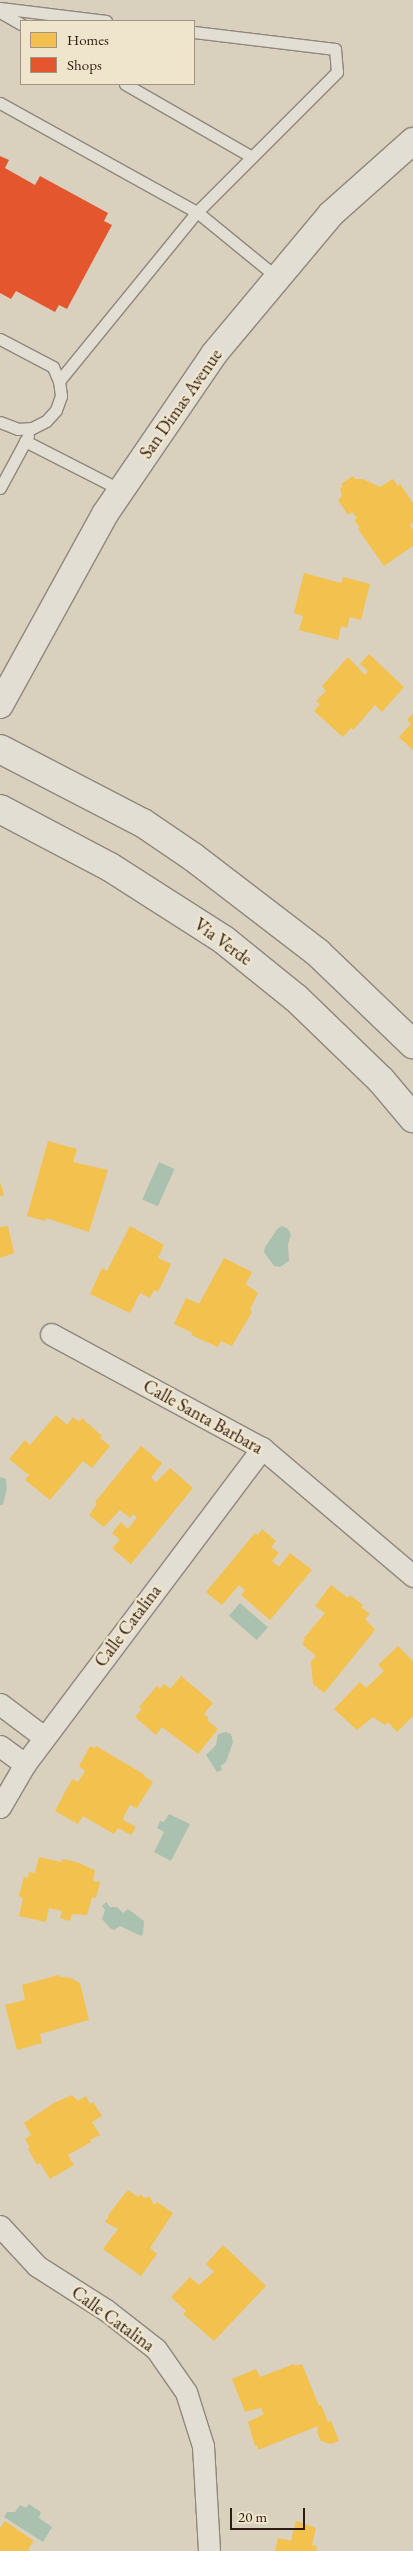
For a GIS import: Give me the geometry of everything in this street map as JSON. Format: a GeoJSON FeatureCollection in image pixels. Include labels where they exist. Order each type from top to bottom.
{"type":"FeatureCollection","features":[{"type":"Feature","properties":{"kind":"main road"},"geometry":{"type":"LineString","coordinates":[[0,749],[142,823],[193,857],[318,953],[413,1044]]}},
{"type":"Feature","properties":{"kind":"main road","name":"Via Verde"},"geometry":{"type":"LineString","coordinates":[[0,809],[110,867],[224,940],[296,998],[381,1080],[413,1118]]}},
{"type":"Feature","properties":{"kind":"street","name":"San Dimas Avenue"},"geometry":{"type":"LineString","coordinates":[[0,706],[105,514],[214,354],[331,214],[413,141]]}},
{"type":"Feature","properties":{"kind":"street","name":"Calle Santa Barbara"},"geometry":{"type":"LineString","coordinates":[[51,1334],[262,1448],[413,1576]]}},
{"type":"Feature","properties":{"kind":"street","name":"Calle Catalina"},"geometry":{"type":"LineString","coordinates":[[0,1807],[25,1764],[44,1737],[262,1448]]}},
{"type":"Feature","properties":{"kind":"street"},"geometry":{"type":"LineString","coordinates":[[0,1704],[44,1737]]}},
{"type":"Feature","properties":{"kind":"street"},"geometry":{"type":"LineString","coordinates":[[0,1746],[25,1764]]}},
{"type":"Feature","properties":{"kind":"street","name":"Calle Catalina"},"geometry":{"type":"LineString","coordinates":[[0,2226],[37,2266],[106,2310],[156,2349],[186,2392],[204,2446],[209,2551]]}},
{"type":"Feature","properties":{"kind":"lane"},"geometry":{"type":"LineString","coordinates":[[0,10],[96,20]]}},
{"type":"Feature","properties":{"kind":"lane"},"geometry":{"type":"LineString","coordinates":[[0,10],[20,23]]}},
{"type":"Feature","properties":{"kind":"lane"},"geometry":{"type":"LineString","coordinates":[[60,381],[197,212],[337,72],[335,50],[195,32]]}},
{"type":"Feature","properties":{"kind":"lane"},"geometry":{"type":"LineString","coordinates":[[127,85],[252,157]]}},
{"type":"Feature","properties":{"kind":"lane"},"geometry":{"type":"LineString","coordinates":[[0,104],[197,212],[278,278]]}},
{"type":"Feature","properties":{"kind":"lane"},"geometry":{"type":"LineString","coordinates":[[0,339],[53,367],[60,381],[61,396],[56,410],[46,421],[32,428],[18,429],[0,422]]}},
{"type":"Feature","properties":{"kind":"lane"},"geometry":{"type":"LineString","coordinates":[[0,488],[32,428]]}},
{"type":"Feature","properties":{"kind":"lane"},"geometry":{"type":"LineString","coordinates":[[26,441],[121,490]]}},
{"type":"Feature","properties":{"kind":"shaded area"},"geometry":{"type":"Polygon","coordinates":[[[159,1162],[175,1169],[158,1206],[142,1199],[159,1162]]]}},
{"type":"Feature","properties":{"kind":"shaded area"},"geometry":{"type":"Polygon","coordinates":[[[282,1226],[287,1228],[291,1234],[288,1245],[289,1261],[280,1267],[274,1266],[264,1252],[265,1247],[278,1228],[282,1226]]]}},
{"type":"Feature","properties":{"kind":"shaded area"},"geometry":{"type":"Polygon","coordinates":[[[0,1477],[6,1479],[7,1488],[3,1505],[0,1505],[0,1477]]]}},
{"type":"Feature","properties":{"kind":"shaded area"},"geometry":{"type":"Polygon","coordinates":[[[240,1603],[268,1627],[257,1640],[229,1616],[240,1603]]]}},
{"type":"Feature","properties":{"kind":"shaded area"},"geometry":{"type":"Polygon","coordinates":[[[226,1732],[231,1734],[233,1742],[226,1762],[221,1766],[222,1770],[217,1772],[206,1755],[216,1745],[218,1734],[226,1732]]]}},
{"type":"Feature","properties":{"kind":"shaded area"},"geometry":{"type":"Polygon","coordinates":[[[169,1814],[190,1824],[171,1861],[154,1852],[164,1832],[157,1828],[160,1821],[164,1822],[169,1814]]]}},
{"type":"Feature","properties":{"kind":"shaded area"},"geometry":{"type":"Polygon","coordinates":[[[106,1902],[110,1907],[117,1907],[123,1913],[128,1909],[144,1921],[143,1934],[141,1936],[120,1926],[114,1930],[110,1928],[102,1919],[105,1910],[102,1906],[106,1902]]]}},
{"type":"Feature","properties":{"kind":"shaded area"},"geometry":{"type":"Polygon","coordinates":[[[29,2504],[41,2512],[39,2518],[52,2527],[43,2542],[4,2517],[7,2512],[15,2512],[20,2505],[26,2508],[29,2504]]]}},
{"type":"Feature","properties":{"kind":"building: Homes"},"geometry":{"type":"Polygon","coordinates":[[[353,476],[355,479],[363,479],[380,487],[393,479],[398,486],[400,484],[413,503],[413,522],[410,525],[413,530],[413,546],[384,566],[358,529],[360,528],[354,520],[357,518],[352,512],[348,515],[338,500],[342,496],[340,489],[343,487],[341,484],[353,476]]]}},
{"type":"Feature","properties":{"kind":"building: Homes"},"geometry":{"type":"Polygon","coordinates":[[[304,573],[341,583],[343,577],[370,584],[361,620],[350,617],[347,628],[341,626],[338,640],[299,630],[303,616],[294,613],[304,573]]]}},
{"type":"Feature","properties":{"kind":"building: Homes"},"geometry":{"type":"Polygon","coordinates":[[[369,654],[404,687],[382,712],[375,705],[353,730],[351,728],[343,737],[314,711],[320,704],[316,701],[326,691],[322,686],[348,657],[365,675],[368,671],[360,664],[369,654]]]}},
{"type":"Feature","properties":{"kind":"building: Homes"},"geometry":{"type":"Polygon","coordinates":[[[413,713],[413,750],[399,737],[411,724],[407,720],[413,713]]]}},
{"type":"Feature","properties":{"kind":"building: Homes"},"geometry":{"type":"Polygon","coordinates":[[[48,1141],[77,1149],[73,1162],[108,1170],[89,1232],[46,1218],[45,1221],[27,1216],[48,1141]]]}},
{"type":"Feature","properties":{"kind":"building: Homes"},"geometry":{"type":"Polygon","coordinates":[[[0,1182],[4,1195],[0,1196],[0,1182]]]}},
{"type":"Feature","properties":{"kind":"building: Homes"},"geometry":{"type":"Polygon","coordinates":[[[8,1226],[14,1253],[0,1258],[0,1227],[8,1226]]]}},
{"type":"Feature","properties":{"kind":"building: Homes"},"geometry":{"type":"Polygon","coordinates":[[[130,1226],[164,1245],[158,1258],[171,1264],[158,1292],[154,1290],[150,1298],[140,1293],[130,1313],[90,1294],[102,1268],[107,1271],[130,1226]]]}},
{"type":"Feature","properties":{"kind":"building: Homes"},"geometry":{"type":"Polygon","coordinates":[[[224,1258],[252,1272],[245,1286],[247,1285],[258,1293],[250,1309],[252,1312],[232,1346],[221,1341],[218,1347],[191,1335],[193,1333],[174,1324],[186,1298],[199,1304],[224,1258]]]}},
{"type":"Feature","properties":{"kind":"building: Homes"},"geometry":{"type":"Polygon","coordinates":[[[56,1415],[67,1425],[73,1417],[79,1422],[82,1418],[110,1446],[92,1468],[83,1461],[50,1500],[25,1480],[29,1475],[9,1459],[25,1440],[30,1445],[56,1415]]]}},
{"type":"Feature","properties":{"kind":"building: Homes"},"geometry":{"type":"Polygon","coordinates":[[[141,1446],[162,1463],[151,1478],[156,1482],[170,1468],[193,1488],[131,1564],[112,1548],[120,1540],[112,1533],[121,1522],[128,1529],[137,1517],[133,1514],[130,1518],[120,1510],[104,1527],[89,1515],[97,1504],[95,1502],[141,1446]]]}},
{"type":"Feature","properties":{"kind":"building: Homes"},"geometry":{"type":"Polygon","coordinates":[[[262,1529],[276,1541],[271,1547],[279,1553],[272,1561],[279,1567],[290,1553],[312,1570],[270,1620],[241,1595],[245,1590],[239,1585],[222,1605],[206,1592],[255,1533],[258,1535],[262,1529]]]}},
{"type":"Feature","properties":{"kind":"building: Homes"},"geometry":{"type":"Polygon","coordinates":[[[331,1585],[348,1598],[350,1595],[363,1605],[361,1607],[370,1614],[365,1619],[375,1630],[324,1693],[313,1684],[311,1662],[316,1656],[302,1644],[304,1638],[325,1613],[315,1606],[331,1585]]]}},
{"type":"Feature","properties":{"kind":"building: Homes"},"geometry":{"type":"Polygon","coordinates":[[[398,1646],[413,1661],[413,1716],[397,1732],[388,1722],[385,1725],[373,1717],[357,1730],[334,1709],[360,1682],[366,1688],[384,1671],[378,1665],[398,1646]]]}},
{"type":"Feature","properties":{"kind":"building: Homes"},"geometry":{"type":"Polygon","coordinates":[[[181,1676],[213,1703],[204,1714],[209,1718],[207,1720],[218,1729],[198,1754],[162,1727],[156,1735],[135,1717],[142,1709],[139,1707],[157,1686],[160,1689],[164,1684],[170,1689],[181,1676]]]}},
{"type":"Feature","properties":{"kind":"building: Homes"},"geometry":{"type":"Polygon","coordinates":[[[90,1746],[95,1748],[96,1746],[145,1775],[153,1782],[137,1808],[130,1805],[125,1814],[123,1820],[136,1827],[131,1835],[118,1828],[114,1834],[83,1816],[78,1824],[55,1811],[72,1779],[78,1782],[85,1771],[79,1766],[90,1746]]]}},
{"type":"Feature","properties":{"kind":"building: Homes"},"geometry":{"type":"Polygon","coordinates":[[[39,1857],[61,1862],[63,1859],[76,1862],[95,1870],[93,1881],[100,1882],[96,1898],[92,1897],[87,1915],[72,1914],[70,1921],[60,1918],[62,1911],[49,1908],[46,1922],[19,1916],[23,1898],[19,1896],[24,1877],[28,1878],[29,1872],[35,1873],[39,1857]]]}},
{"type":"Feature","properties":{"kind":"building: Homes"},"geometry":{"type":"Polygon","coordinates":[[[59,1975],[60,1977],[71,1978],[80,1983],[89,2020],[40,2034],[42,2043],[17,2050],[5,2005],[25,2000],[22,1985],[59,1975]]]}},
{"type":"Feature","properties":{"kind":"building: Homes"},"geometry":{"type":"Polygon","coordinates":[[[72,2095],[78,2101],[86,2096],[90,2104],[93,2102],[102,2116],[92,2122],[100,2135],[68,2155],[74,2165],[50,2179],[40,2163],[37,2165],[28,2149],[30,2148],[25,2139],[31,2135],[24,2123],[54,2103],[72,2095]]]}},
{"type":"Feature","properties":{"kind":"building: Homes"},"geometry":{"type":"Polygon","coordinates":[[[128,2190],[138,2197],[140,2194],[144,2198],[150,2197],[154,2205],[157,2202],[173,2213],[150,2248],[157,2254],[141,2276],[103,2249],[118,2229],[105,2222],[108,2215],[128,2190]]]}},
{"type":"Feature","properties":{"kind":"building: Homes"},"geometry":{"type":"Polygon","coordinates":[[[223,2245],[266,2286],[214,2341],[183,2314],[186,2311],[171,2297],[190,2277],[199,2285],[214,2272],[206,2264],[223,2245]]]}},
{"type":"Feature","properties":{"kind":"building: Homes"},"geometry":{"type":"Polygon","coordinates":[[[294,2364],[295,2366],[302,2364],[319,2406],[321,2405],[328,2422],[331,2421],[339,2441],[330,2444],[321,2441],[317,2432],[318,2426],[258,2450],[248,2422],[264,2414],[261,2408],[245,2412],[232,2379],[256,2369],[260,2377],[294,2364]]]}},
{"type":"Feature","properties":{"kind":"building: Homes"},"geometry":{"type":"Polygon","coordinates":[[[5,2521],[34,2541],[28,2549],[31,2551],[0,2551],[0,2528],[5,2521]]]}},
{"type":"Feature","properties":{"kind":"building: Homes"},"geometry":{"type":"Polygon","coordinates":[[[296,2521],[316,2528],[312,2545],[317,2546],[316,2551],[275,2551],[278,2538],[291,2541],[296,2521]]]}},
{"type":"Feature","properties":{"kind":"building: Shops"},"geometry":{"type":"Polygon","coordinates":[[[0,156],[9,160],[5,168],[35,185],[40,176],[108,213],[104,221],[112,225],[67,309],[59,305],[55,312],[16,291],[11,299],[0,293],[0,156]]]}}]}
